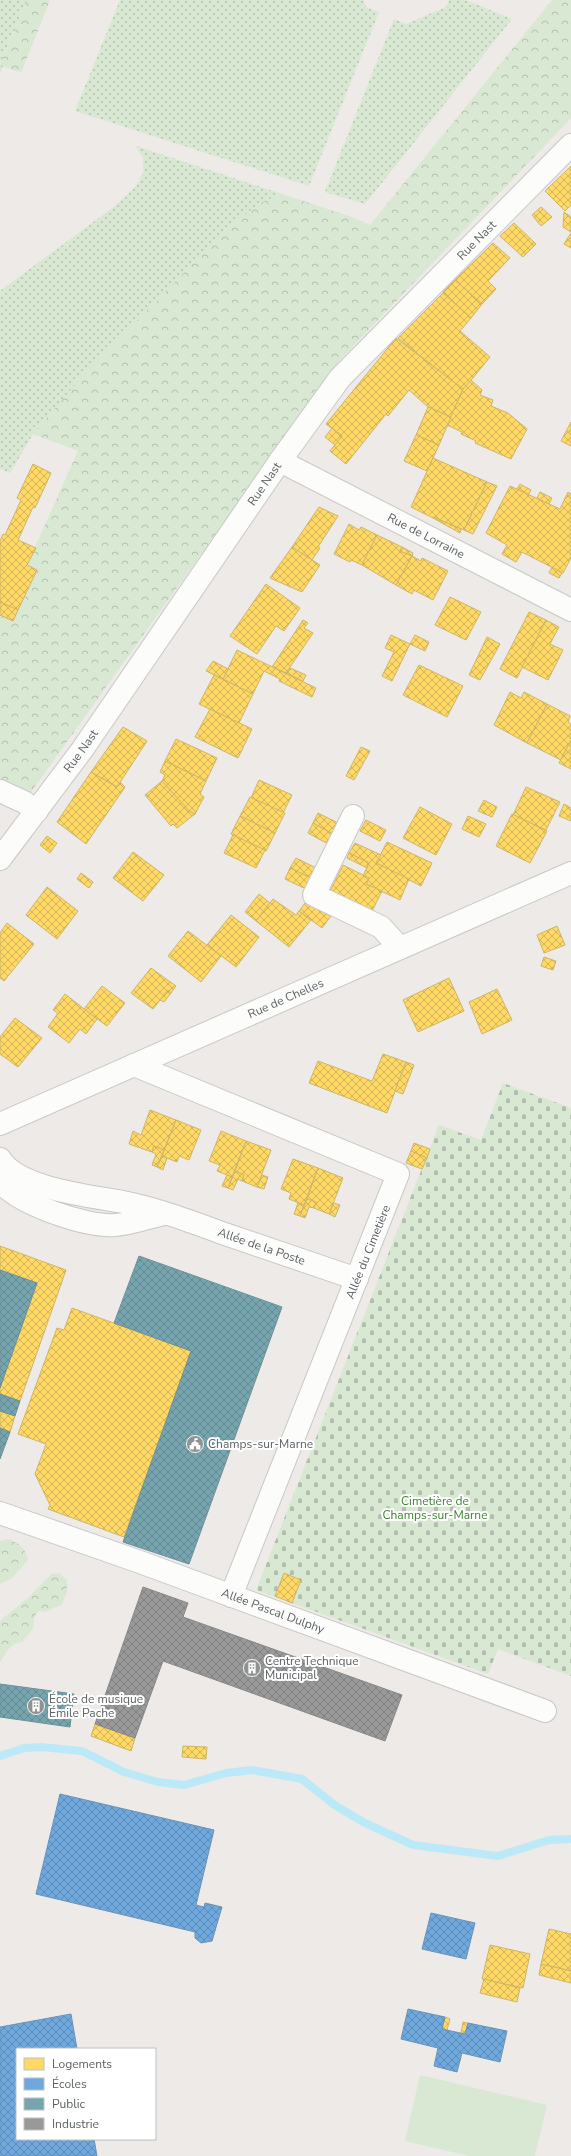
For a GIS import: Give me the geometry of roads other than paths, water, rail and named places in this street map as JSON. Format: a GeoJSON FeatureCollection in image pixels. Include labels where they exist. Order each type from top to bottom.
{"type":"FeatureCollection","features":[{"type":"Feature","properties":{"kind":"street","name":"Rue Nast"},"geometry":{"type":"LineString","coordinates":[[0,859],[82,750],[280,461],[340,378],[571,145]]}},
{"type":"Feature","properties":{"kind":"street","name":"Rue de Lorraine"},"geometry":{"type":"LineString","coordinates":[[280,461],[571,610]]}},
{"type":"Feature","properties":{"kind":"street"},"geometry":{"type":"LineString","coordinates":[[0,791],[37,810]]}},
{"type":"Feature","properties":{"kind":"street"},"geometry":{"type":"LineString","coordinates":[[353,816],[314,895],[381,927],[400,948]]}},
{"type":"Feature","properties":{"kind":"street","name":"Rue de Chelles"},"geometry":{"type":"LineString","coordinates":[[0,1124],[571,873]]}},
{"type":"Feature","properties":{"kind":"street","name":"Allée du Cimetière"},"geometry":{"type":"LineString","coordinates":[[134,1065],[398,1174],[358,1279],[231,1596]]}},
{"type":"Feature","properties":{"kind":"street","name":"Allée de la Poste"},"geometry":{"type":"LineString","coordinates":[[0,1159],[11,1173],[23,1178],[66,1192],[124,1202],[166,1214],[358,1279]]}},
{"type":"Feature","properties":{"kind":"street"},"geometry":{"type":"LineString","coordinates":[[0,1181],[19,1198],[83,1222],[115,1225],[166,1214]]}},
{"type":"Feature","properties":{"kind":"street","name":"Allée Pascal Dulphy"},"geometry":{"type":"LineString","coordinates":[[0,1513],[545,1711]]}},
{"type":"Feature","properties":{"kind":"waterway"},"geometry":{"type":"LineString","coordinates":[[0,1756],[24,1748],[41,1747],[82,1751],[124,1772],[158,1782],[184,1785],[226,1773],[252,1770],[302,1779],[336,1806],[365,1823],[413,1845],[498,1856],[549,1840],[571,1839]]}},
{"type":"Feature","properties":{"kind":"place","name":"Champs-sur-Marne"},"geometry":{"type":"Point","coordinates":[195,1444]}},
{"type":"Feature","properties":{"kind":"place","name":"Centre Technique Municipal"},"geometry":{"type":"Point","coordinates":[252,1668]}},
{"type":"Feature","properties":{"kind":"place","name":"École de musique Émile Pache"},"geometry":{"type":"Point","coordinates":[36,1706]}},
{"type":"Feature","properties":{"kind":"park label","name":"Cimetière de Champs-sur-Marne"},"geometry":{"type":"Point","coordinates":[435,1508]}}]}
